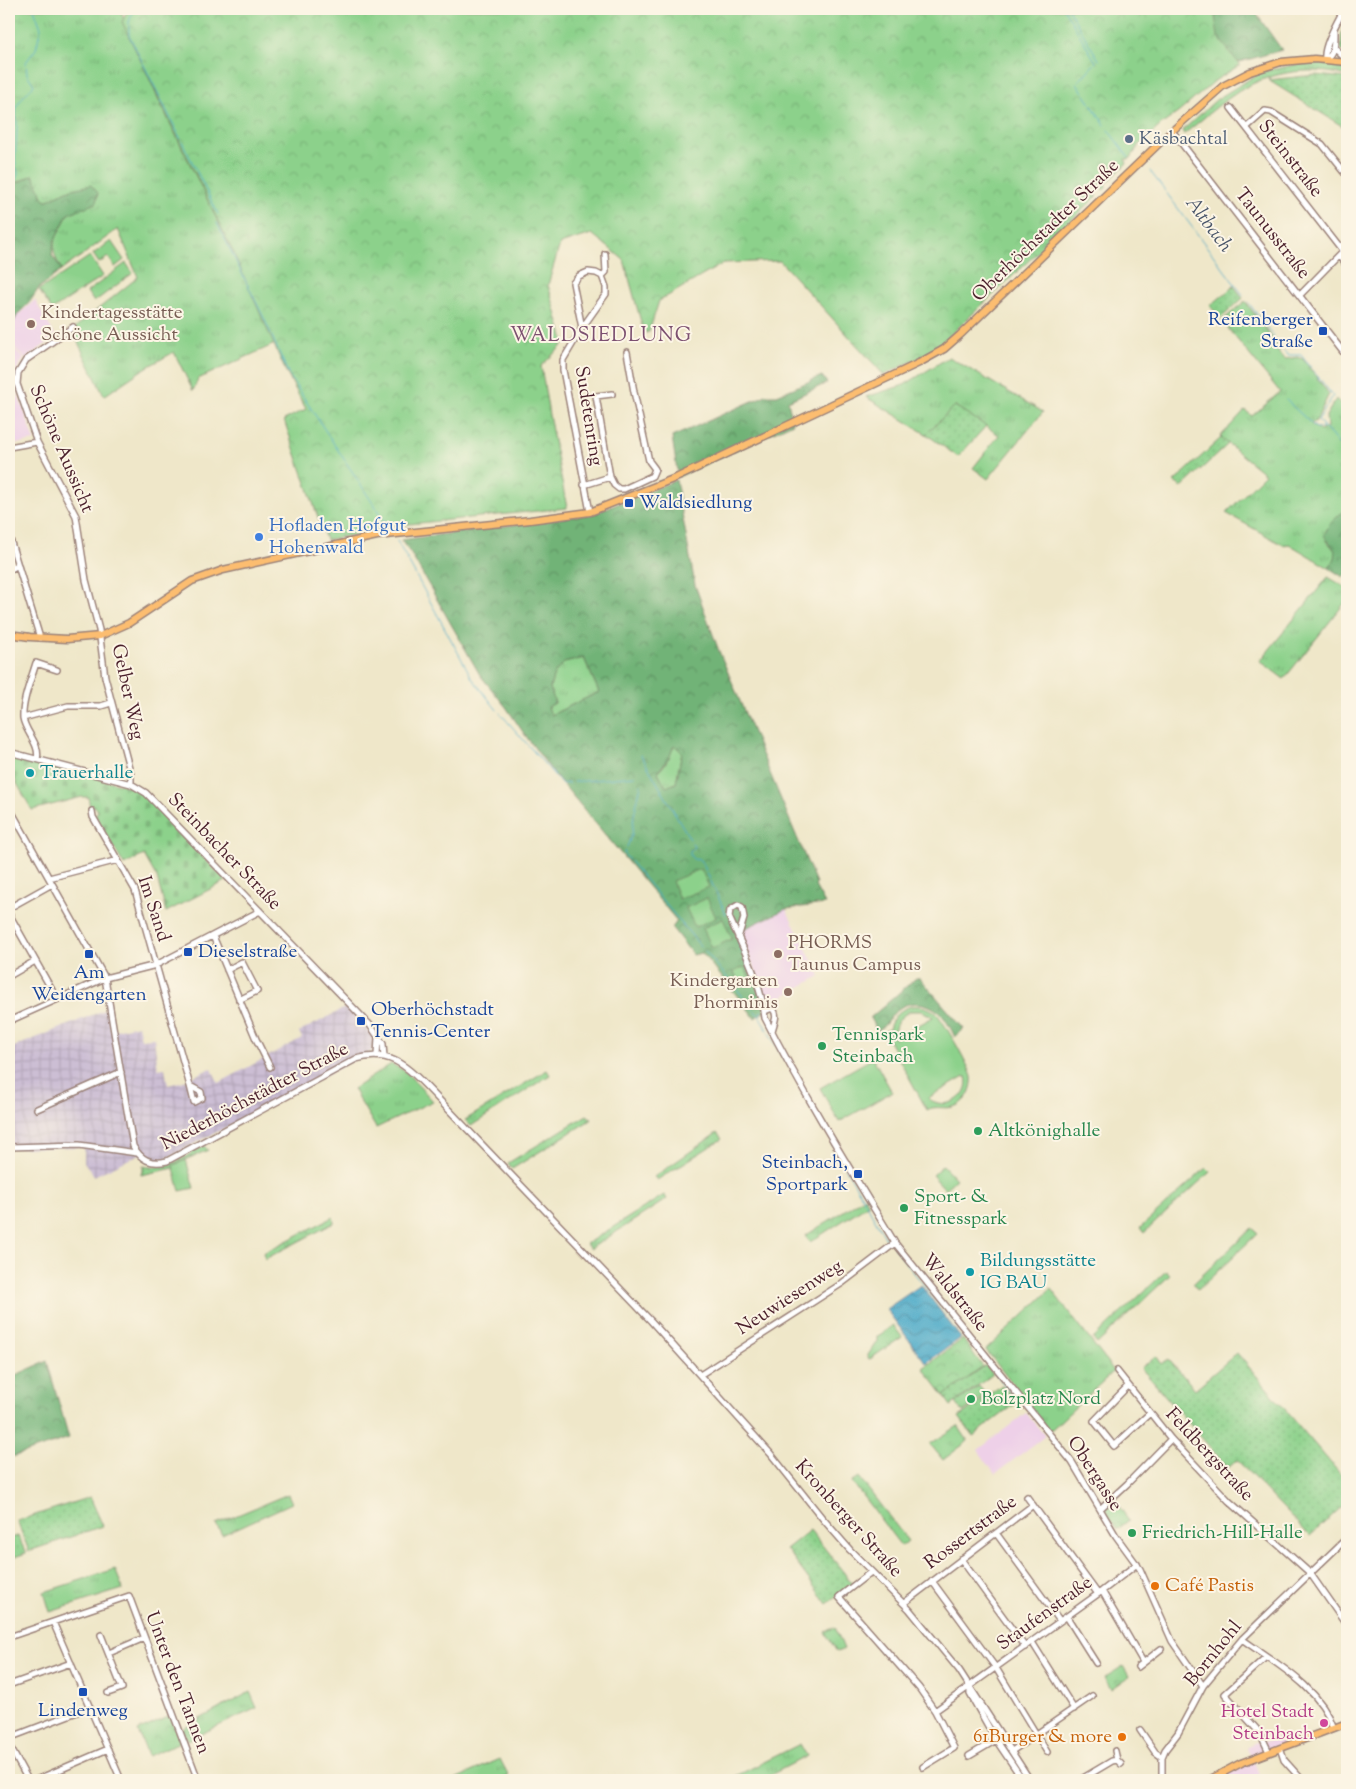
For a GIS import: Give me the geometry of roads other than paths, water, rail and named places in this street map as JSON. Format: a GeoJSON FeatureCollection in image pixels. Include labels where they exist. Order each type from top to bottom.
{"type":"FeatureCollection","features":[{"type":"Feature","properties":{"kind":"main road","name":"Oberhöchstadter Straße"},"geometry":{"type":"LineString","coordinates":[[9,634],[40,638],[82,639],[100,636],[129,623],[203,576],[223,570],[325,546],[398,534],[590,512],[678,477],[919,363],[944,349],[1172,131],[1219,89],[1250,72],[1270,64],[1292,60],[1325,59],[1347,61]]}},
{"type":"Feature","properties":{"kind":"main road"},"geometry":{"type":"LineString","coordinates":[[1209,1780],[1241,1763],[1347,1723]]}},
{"type":"Feature","properties":{"kind":"street"},"geometry":{"type":"LineString","coordinates":[[1325,59],[1330,37],[1344,9]]}},
{"type":"Feature","properties":{"kind":"street"},"geometry":{"type":"LineString","coordinates":[[1325,59],[1330,56],[1333,47],[1334,31]]}},
{"type":"Feature","properties":{"kind":"street"},"geometry":{"type":"LineString","coordinates":[[1333,47],[1347,61]]}},
{"type":"Feature","properties":{"kind":"street","name":"Steinstraße"},"geometry":{"type":"LineString","coordinates":[[1231,108],[1343,252],[1347,266]]}},
{"type":"Feature","properties":{"kind":"street"},"geometry":{"type":"LineString","coordinates":[[1247,127],[1265,111],[1271,112],[1322,144],[1347,175]]}},
{"type":"Feature","properties":{"kind":"street","name":"Taunusstraße"},"geometry":{"type":"LineString","coordinates":[[1172,131],[1347,357]]}},
{"type":"Feature","properties":{"kind":"street"},"geometry":{"type":"LineString","coordinates":[[1300,295],[1343,252]]}},
{"type":"Feature","properties":{"kind":"street","name":"Sudetenring"},"geometry":{"type":"LineString","coordinates":[[590,512],[563,370],[563,360],[582,328],[606,294],[606,287],[602,276],[606,272],[605,254]]}},
{"type":"Feature","properties":{"kind":"street"},"geometry":{"type":"LineString","coordinates":[[582,328],[573,283],[579,276],[588,272],[602,276]]}},
{"type":"Feature","properties":{"kind":"street","name":"Schöne Aussicht"},"geometry":{"type":"LineString","coordinates":[[72,327],[26,360],[18,373],[17,384],[37,442],[76,516],[86,580],[100,636]]}},
{"type":"Feature","properties":{"kind":"street"},"geometry":{"type":"LineString","coordinates":[[612,394],[596,396],[610,477],[614,486],[624,489],[652,476],[655,472],[649,461],[627,352]]}},
{"type":"Feature","properties":{"kind":"street"},"geometry":{"type":"LineString","coordinates":[[9,447],[37,442]]}},
{"type":"Feature","properties":{"kind":"street"},"geometry":{"type":"LineString","coordinates":[[584,485],[610,477]]}},
{"type":"Feature","properties":{"kind":"street"},"geometry":{"type":"LineString","coordinates":[[9,536],[40,638]]}},
{"type":"Feature","properties":{"kind":"street"},"geometry":{"type":"LineString","coordinates":[[9,570],[18,565]]}},
{"type":"Feature","properties":{"kind":"street","name":"Gelber Weg"},"geometry":{"type":"LineString","coordinates":[[100,636],[102,665],[131,775],[131,784]]}},
{"type":"Feature","properties":{"kind":"street"},"geometry":{"type":"LineString","coordinates":[[37,759],[37,748],[23,718],[24,708],[36,663],[57,670]]}},
{"type":"Feature","properties":{"kind":"street"},"geometry":{"type":"LineString","coordinates":[[23,718],[68,706],[101,706],[111,703]]}},
{"type":"Feature","properties":{"kind":"street","name":"Steinbacher Straße"},"geometry":{"type":"LineString","coordinates":[[9,752],[131,784],[146,793],[370,1025],[383,1044],[384,1057]]}},
{"type":"Feature","properties":{"kind":"street","name":"Niederhöchstädter Straße"},"geometry":{"type":"LineString","coordinates":[[9,808],[105,978],[133,1146],[137,1153],[147,1162],[159,1163],[167,1161],[350,1062],[377,1056]]}},
{"type":"Feature","properties":{"kind":"street","name":"Im Sand"},"geometry":{"type":"LineString","coordinates":[[92,811],[93,817],[135,890],[190,1086]]}},
{"type":"Feature","properties":{"kind":"street"},"geometry":{"type":"LineString","coordinates":[[48,878],[118,860]]}},
{"type":"Feature","properties":{"kind":"street"},"geometry":{"type":"LineString","coordinates":[[9,908],[52,884]]}},
{"type":"Feature","properties":{"kind":"street","name":"Waldstraße"},"geometry":{"type":"LineString","coordinates":[[738,938],[744,914],[742,907],[738,905],[732,908],[728,917],[758,982],[765,1010],[765,1018],[895,1243],[1049,1435]]}},
{"type":"Feature","properties":{"kind":"street"},"geometry":{"type":"LineString","coordinates":[[9,1021],[105,978],[156,965],[260,911]]}},
{"type":"Feature","properties":{"kind":"street"},"geometry":{"type":"LineString","coordinates":[[9,914],[57,999]]}},
{"type":"Feature","properties":{"kind":"street"},"geometry":{"type":"LineString","coordinates":[[213,936],[263,1056],[270,1067]]}},
{"type":"Feature","properties":{"kind":"street"},"geometry":{"type":"LineString","coordinates":[[10,974],[35,961]]}},
{"type":"Feature","properties":{"kind":"street"},"geometry":{"type":"LineString","coordinates":[[227,970],[242,962],[257,991],[239,1000]]}},
{"type":"Feature","properties":{"kind":"street","name":"Waldstraße"},"geometry":{"type":"LineString","coordinates":[[765,1010],[772,1008],[776,1013],[772,1032]]}},
{"type":"Feature","properties":{"kind":"street"},"geometry":{"type":"LineString","coordinates":[[377,1056],[378,1037]]}},
{"type":"Feature","properties":{"kind":"street","name":"Kronberger Straße"},"geometry":{"type":"LineString","coordinates":[[377,1056],[401,1064],[418,1077],[605,1272],[700,1375],[770,1453],[823,1519],[871,1572],[904,1603],[955,1664],[1030,1780]]}},
{"type":"Feature","properties":{"kind":"street"},"geometry":{"type":"LineString","coordinates":[[37,1109],[121,1072]]}},
{"type":"Feature","properties":{"kind":"street"},"geometry":{"type":"LineString","coordinates":[[9,1147],[79,1145],[137,1153]]}},
{"type":"Feature","properties":{"kind":"street","name":"Neuwiesenweg"},"geometry":{"type":"LineString","coordinates":[[700,1375],[841,1284],[895,1243]]}},
{"type":"Feature","properties":{"kind":"street","name":"Feldbergstraße"},"geometry":{"type":"LineString","coordinates":[[1117,1371],[1171,1439],[1238,1509],[1310,1573],[1347,1626]]}},
{"type":"Feature","properties":{"kind":"street","name":"Feldbergstraße"},"geometry":{"type":"LineString","coordinates":[[1128,1386],[1094,1420],[1114,1446],[1150,1413]]}},
{"type":"Feature","properties":{"kind":"street","name":"Obergasse"},"geometry":{"type":"LineString","coordinates":[[1049,1435],[1072,1462],[1116,1536],[1137,1564],[1172,1641],[1203,1686]]}},
{"type":"Feature","properties":{"kind":"street"},"geometry":{"type":"LineString","coordinates":[[1101,1508],[1171,1439]]}},
{"type":"Feature","properties":{"kind":"street"},"geometry":{"type":"LineString","coordinates":[[1027,1498],[1100,1593],[1142,1662]]}},
{"type":"Feature","properties":{"kind":"street","name":"Rossertstraße"},"geometry":{"type":"LineString","coordinates":[[904,1603],[1033,1505]]}},
{"type":"Feature","properties":{"kind":"street"},"geometry":{"type":"LineString","coordinates":[[996,1533],[1060,1621]]}},
{"type":"Feature","properties":{"kind":"street","name":"Bornhohl"},"geometry":{"type":"LineString","coordinates":[[1162,1757],[1178,1733],[1203,1686],[1242,1639],[1347,1538]]}},
{"type":"Feature","properties":{"kind":"street"},"geometry":{"type":"LineString","coordinates":[[961,1559],[1025,1647]]}},
{"type":"Feature","properties":{"kind":"street","name":"Staufenstraße"},"geometry":{"type":"LineString","coordinates":[[970,1686],[1100,1593],[1137,1564]]}},
{"type":"Feature","properties":{"kind":"street"},"geometry":{"type":"LineString","coordinates":[[871,1572],[839,1597],[919,1688],[935,1711],[954,1748],[923,1767]]}},
{"type":"Feature","properties":{"kind":"street"},"geometry":{"type":"LineString","coordinates":[[932,1581],[996,1668],[1047,1752]]}},
{"type":"Feature","properties":{"kind":"street","name":"Unter den Tannen"},"geometry":{"type":"LineString","coordinates":[[54,1622],[129,1596],[198,1780]]}},
{"type":"Feature","properties":{"kind":"street"},"geometry":{"type":"LineString","coordinates":[[1066,1617],[1096,1663]]}},
{"type":"Feature","properties":{"kind":"street"},"geometry":{"type":"LineString","coordinates":[[9,1638],[54,1622],[121,1780]]}},
{"type":"Feature","properties":{"kind":"street"},"geometry":{"type":"LineString","coordinates":[[101,1635],[110,1653],[122,1688],[108,1693]]}},
{"type":"Feature","properties":{"kind":"street"},"geometry":{"type":"LineString","coordinates":[[110,1653],[144,1638]]}},
{"type":"Feature","properties":{"kind":"street"},"geometry":{"type":"LineString","coordinates":[[1242,1639],[1302,1682],[1330,1716],[1334,1728]]}},
{"type":"Feature","properties":{"kind":"street"},"geometry":{"type":"LineString","coordinates":[[1032,1642],[1074,1709]]}},
{"type":"Feature","properties":{"kind":"street"},"geometry":{"type":"LineString","coordinates":[[1138,1666],[1161,1650]]}},
{"type":"Feature","properties":{"kind":"street"},"geometry":{"type":"LineString","coordinates":[[1266,1657],[1225,1694],[1260,1733],[1269,1752]]}},
{"type":"Feature","properties":{"kind":"street"},"geometry":{"type":"LineString","coordinates":[[9,1685],[72,1664]]}},
{"type":"Feature","properties":{"kind":"street"},"geometry":{"type":"LineString","coordinates":[[935,1711],[970,1686]]}},
{"type":"Feature","properties":{"kind":"street","name":"Kronberger Straße"},"geometry":{"type":"LineString","coordinates":[[970,1686],[970,1694],[996,1740],[1023,1780]]}},
{"type":"Feature","properties":{"kind":"street"},"geometry":{"type":"LineString","coordinates":[[1012,1751],[1092,1696]]}},
{"type":"Feature","properties":{"kind":"street"},"geometry":{"type":"LineString","coordinates":[[9,1738],[90,1707]]}},
{"type":"Feature","properties":{"kind":"street"},"geometry":{"type":"LineString","coordinates":[[1140,1730],[1162,1757],[1162,1780]]}},
{"type":"Feature","properties":{"kind":"street"},"geometry":{"type":"LineString","coordinates":[[969,1756],[996,1740]]}},
{"type":"Feature","properties":{"kind":"street"},"geometry":{"type":"LineString","coordinates":[[9,1745],[28,1780]]}},
{"type":"Feature","properties":{"kind":"street"},"geometry":{"type":"LineString","coordinates":[[1280,1748],[1284,1760],[1302,1780]]}},
{"type":"Feature","properties":{"kind":"street"},"geometry":{"type":"LineString","coordinates":[[36,1780],[108,1749]]}},
{"type":"Feature","properties":{"kind":"street"},"geometry":{"type":"LineString","coordinates":[[1080,1780],[1112,1761],[1119,1762],[1115,1751]]}},
{"type":"Feature","properties":{"kind":"street"},"geometry":{"type":"LineString","coordinates":[[55,1772],[59,1780]]}},
{"type":"Feature","properties":{"kind":"water"},"geometry":{"type":"Polygon","coordinates":[[[921,1285],[961,1338],[926,1363],[886,1309],[921,1285]]]}},
{"type":"Feature","properties":{"kind":"waterway"},"geometry":{"type":"LineString","coordinates":[[9,196],[18,174],[15,160],[16,107],[34,85],[27,74],[26,62],[36,49],[41,28],[34,9]]}},
{"type":"Feature","properties":{"kind":"waterway"},"geometry":{"type":"LineString","coordinates":[[134,9],[129,22],[129,35],[218,214]]}},
{"type":"Feature","properties":{"kind":"waterway","name":"Altbach"},"geometry":{"type":"LineString","coordinates":[[1064,9],[1096,62],[1077,83],[1105,125]]}},
{"type":"Feature","properties":{"kind":"waterway","name":"Altbach"},"geometry":{"type":"LineString","coordinates":[[1068,9],[1099,60]]}},
{"type":"Feature","properties":{"kind":"waterway","name":"Altbach"},"geometry":{"type":"LineString","coordinates":[[1108,130],[1129,158]]}},
{"type":"Feature","properties":{"kind":"waterway","name":"Altbach"},"geometry":{"type":"LineString","coordinates":[[1150,171],[1243,295]]}},
{"type":"Feature","properties":{"kind":"waterway"},"geometry":{"type":"LineString","coordinates":[[217,223],[264,318],[289,375],[389,528]]}},
{"type":"Feature","properties":{"kind":"waterway","name":"Altbach"},"geometry":{"type":"LineString","coordinates":[[1248,302],[1287,355],[1301,355],[1333,396],[1318,420],[1347,454]]}},
{"type":"Feature","properties":{"kind":"waterway","name":"Altbach"},"geometry":{"type":"LineString","coordinates":[[1286,400],[1316,428],[1323,427]]}},
{"type":"Feature","properties":{"kind":"waterway"},"geometry":{"type":"LineString","coordinates":[[397,541],[472,678],[497,710]]}},
{"type":"Feature","properties":{"kind":"waterway"},"geometry":{"type":"LineString","coordinates":[[500,713],[562,784],[569,783]]}},
{"type":"Feature","properties":{"kind":"waterway"},"geometry":{"type":"LineString","coordinates":[[641,755],[690,839]]}},
{"type":"Feature","properties":{"kind":"waterway"},"geometry":{"type":"LineString","coordinates":[[574,782],[635,776]]}},
{"type":"Feature","properties":{"kind":"waterway"},"geometry":{"type":"LineString","coordinates":[[627,847],[632,834],[641,785]]}},
{"type":"Feature","properties":{"kind":"waterway"},"geometry":{"type":"LineString","coordinates":[[692,843],[694,847],[690,851],[690,855],[693,859],[700,860],[703,864],[726,914]]}},
{"type":"Feature","properties":{"kind":"waterway"},"geometry":{"type":"LineString","coordinates":[[625,851],[624,854],[702,948]]}},
{"type":"Feature","properties":{"kind":"waterway"},"geometry":{"type":"LineString","coordinates":[[738,943],[749,968]]}},
{"type":"Feature","properties":{"kind":"waterway"},"geometry":{"type":"LineString","coordinates":[[705,951],[760,1017],[784,1060]]}},
{"type":"Feature","properties":{"kind":"waterway"},"geometry":{"type":"LineString","coordinates":[[760,1016],[761,1011]]}},
{"type":"Feature","properties":{"kind":"waterway"},"geometry":{"type":"LineString","coordinates":[[832,1144],[886,1239]]}},
{"type":"Feature","properties":{"kind":"waterway"},"geometry":{"type":"LineString","coordinates":[[894,1248],[1016,1399]]}},
{"type":"Feature","properties":{"kind":"place","name":"Käsbachtal"},"geometry":{"type":"Point","coordinates":[1129,139]}},
{"type":"Feature","properties":{"kind":"place","name":"Kindertagesstätte Schöne Aussicht"},"geometry":{"type":"Point","coordinates":[31,324]}},
{"type":"Feature","properties":{"kind":"place","name":"Reifenberger Straße"},"geometry":{"type":"Point","coordinates":[1323,331]}},
{"type":"Feature","properties":{"kind":"place","name":"Waldsiedlung"},"geometry":{"type":"Point","coordinates":[629,503]}},
{"type":"Feature","properties":{"kind":"place","name":"Hofladen Hofgut Hohenwald"},"geometry":{"type":"Point","coordinates":[259,537]}},
{"type":"Feature","properties":{"kind":"place","name":"Trauerhalle"},"geometry":{"type":"Point","coordinates":[30,773]}},
{"type":"Feature","properties":{"kind":"place","name":"Dieselstraße"},"geometry":{"type":"Point","coordinates":[188,952]}},
{"type":"Feature","properties":{"kind":"place","name":"Am Weidengarten"},"geometry":{"type":"Point","coordinates":[89,954]}},
{"type":"Feature","properties":{"kind":"place","name":"PHORMS Taunus Campus"},"geometry":{"type":"Point","coordinates":[778,954]}},
{"type":"Feature","properties":{"kind":"place","name":"Kindergarten Phorminis"},"geometry":{"type":"Point","coordinates":[788,992]}},
{"type":"Feature","properties":{"kind":"place","name":"Oberhöchstadt Tennis-Center"},"geometry":{"type":"Point","coordinates":[361,1021]}},
{"type":"Feature","properties":{"kind":"place","name":"Tennispark Steinbach"},"geometry":{"type":"Point","coordinates":[822,1046]}},
{"type":"Feature","properties":{"kind":"place","name":"Altkönighalle"},"geometry":{"type":"Point","coordinates":[978,1131]}},
{"type":"Feature","properties":{"kind":"place","name":"Steinbach, Sportpark"},"geometry":{"type":"Point","coordinates":[858,1174]}},
{"type":"Feature","properties":{"kind":"place","name":"Sport- & Fitnesspark"},"geometry":{"type":"Point","coordinates":[904,1208]}},
{"type":"Feature","properties":{"kind":"place","name":"Bildungsstätte IG BAU"},"geometry":{"type":"Point","coordinates":[970,1272]}},
{"type":"Feature","properties":{"kind":"place","name":"Bolzplatz Nord"},"geometry":{"type":"Point","coordinates":[971,1399]}},
{"type":"Feature","properties":{"kind":"place","name":"Friedrich-Hill-Halle"},"geometry":{"type":"Point","coordinates":[1132,1533]}},
{"type":"Feature","properties":{"kind":"place","name":"Café Pastis"},"geometry":{"type":"Point","coordinates":[1155,1586]}},
{"type":"Feature","properties":{"kind":"place","name":"Lindenweg"},"geometry":{"type":"Point","coordinates":[83,1692]}},
{"type":"Feature","properties":{"kind":"place","name":"Hotel Stadt Steinbach"},"geometry":{"type":"Point","coordinates":[1324,1723]}},
{"type":"Feature","properties":{"kind":"place","name":"61Burger & more"},"geometry":{"type":"Point","coordinates":[1122,1737]}},
{"type":"Feature","properties":{"kind":"district","name":"WALDSIEDLUNG"},"geometry":{"type":"Point","coordinates":[601,336]}}]}
